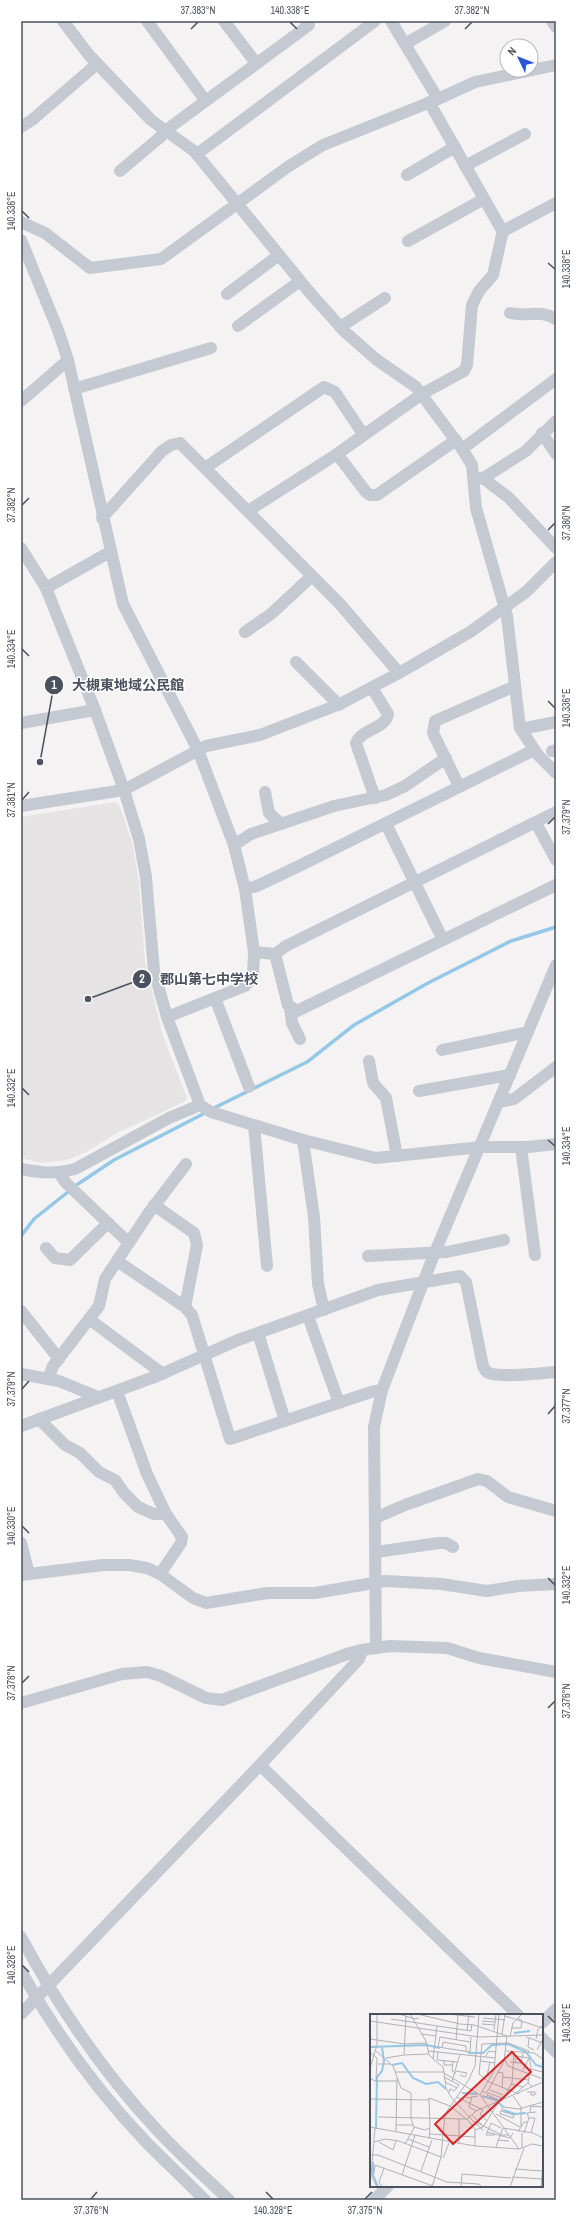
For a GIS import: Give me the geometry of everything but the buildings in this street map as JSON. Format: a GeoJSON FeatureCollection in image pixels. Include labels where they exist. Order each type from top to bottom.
{"type":"FeatureCollection","features":[{"type":"Feature","properties":{"kind":"street"},"geometry":{"type":"LineString","coordinates":[[63,21],[97,64],[151,120],[197,154],[237,205],[340,327],[360,346],[411,383],[422,394],[459,445],[472,465],[478,479],[479,520],[504,608],[521,729],[534,750],[556,773]]}},
{"type":"Feature","properties":{"kind":"street"},"geometry":{"type":"LineString","coordinates":[[147,21],[205,100]]}},
{"type":"Feature","properties":{"kind":"street"},"geometry":{"type":"LineString","coordinates":[[224,21],[256,63]]}},
{"type":"Feature","properties":{"kind":"street"},"geometry":{"type":"LineString","coordinates":[[120,171],[205,100],[309,25],[306,21]]}},
{"type":"Feature","properties":{"kind":"street"},"geometry":{"type":"LineString","coordinates":[[197,154],[375,21]]}},
{"type":"Feature","properties":{"kind":"street"},"geometry":{"type":"LineString","coordinates":[[248,511],[337,454],[363,434],[422,394],[465,370],[472,305],[479,292],[493,276],[503,232],[454,147],[434,101],[405,44],[390,21]]}},
{"type":"Feature","properties":{"kind":"street"},"geometry":{"type":"LineString","coordinates":[[405,44],[445,21]]}},
{"type":"Feature","properties":{"kind":"street"},"geometry":{"type":"LineString","coordinates":[[552,21],[556,27]]}},
{"type":"Feature","properties":{"kind":"street"},"geometry":{"type":"LineString","coordinates":[[21,127],[32,120],[97,64]]}},
{"type":"Feature","properties":{"kind":"street"},"geometry":{"type":"LineString","coordinates":[[21,222],[45,233],[86,266],[98,268],[123,263],[161,259],[289,166],[323,145],[434,101],[475,82],[556,65]]}},
{"type":"Feature","properties":{"kind":"street"},"geometry":{"type":"LineString","coordinates":[[465,166],[525,134]]}},
{"type":"Feature","properties":{"kind":"street"},"geometry":{"type":"LineString","coordinates":[[407,175],[454,147]]}},
{"type":"Feature","properties":{"kind":"street"},"geometry":{"type":"LineString","coordinates":[[408,241],[484,199]]}},
{"type":"Feature","properties":{"kind":"street"},"geometry":{"type":"LineString","coordinates":[[503,232],[556,203]]}},
{"type":"Feature","properties":{"kind":"street"},"geometry":{"type":"LineString","coordinates":[[21,240],[25,260],[58,330],[68,360],[102,518],[123,604],[198,750],[234,845],[245,889],[254,952],[254,974],[249,983],[167,1018]]}},
{"type":"Feature","properties":{"kind":"street"},"geometry":{"type":"LineString","coordinates":[[227,294],[279,255]]}},
{"type":"Feature","properties":{"kind":"street"},"geometry":{"type":"LineString","coordinates":[[238,326],[300,281]]}},
{"type":"Feature","properties":{"kind":"street"},"geometry":{"type":"LineString","coordinates":[[340,327],[385,298]]}},
{"type":"Feature","properties":{"kind":"street"},"geometry":{"type":"LineString","coordinates":[[510,314],[523,316],[544,313],[556,319]]}},
{"type":"Feature","properties":{"kind":"street"},"geometry":{"type":"LineString","coordinates":[[74,389],[211,348]]}},
{"type":"Feature","properties":{"kind":"street"},"geometry":{"type":"LineString","coordinates":[[21,401],[68,360]]}},
{"type":"Feature","properties":{"kind":"street"},"geometry":{"type":"LineString","coordinates":[[337,454],[366,492],[370,495],[378,495],[459,445],[556,379]]}},
{"type":"Feature","properties":{"kind":"street"},"geometry":{"type":"LineString","coordinates":[[205,468],[324,388],[335,392],[363,434]]}},
{"type":"Feature","properties":{"kind":"street"},"geometry":{"type":"LineString","coordinates":[[478,479],[526,451],[542,433],[556,421]]}},
{"type":"Feature","properties":{"kind":"street"},"geometry":{"type":"LineString","coordinates":[[542,433],[556,454]]}},
{"type":"Feature","properties":{"kind":"street"},"geometry":{"type":"LineString","coordinates":[[102,518],[152,461],[170,445],[180,443],[340,604],[400,673]]}},
{"type":"Feature","properties":{"kind":"street"},"geometry":{"type":"LineString","coordinates":[[478,479],[509,498],[556,548]]}},
{"type":"Feature","properties":{"kind":"street"},"geometry":{"type":"LineString","coordinates":[[21,548],[46,588],[95,710],[124,790],[139,839],[146,877],[154,971],[167,1018],[200,1105],[211,1112],[303,1140],[372,1157],[397,1156],[480,1147],[521,1147],[556,1144]]}},
{"type":"Feature","properties":{"kind":"street"},"geometry":{"type":"LineString","coordinates":[[46,588],[110,552]]}},
{"type":"Feature","properties":{"kind":"street"},"geometry":{"type":"LineString","coordinates":[[21,806],[124,790],[206,746],[260,735],[338,705],[444,648],[526,592],[556,562]]}},
{"type":"Feature","properties":{"kind":"street"},"geometry":{"type":"LineString","coordinates":[[245,632],[271,614],[312,576]]}},
{"type":"Feature","properties":{"kind":"street"},"geometry":{"type":"LineString","coordinates":[[296,662],[338,705]]}},
{"type":"Feature","properties":{"kind":"street"},"geometry":{"type":"LineString","coordinates":[[459,786],[433,733],[435,721],[515,686]]}},
{"type":"Feature","properties":{"kind":"street"},"geometry":{"type":"LineString","coordinates":[[372,688],[388,714],[384,721],[358,738],[356,743],[375,798]]}},
{"type":"Feature","properties":{"kind":"street"},"geometry":{"type":"LineString","coordinates":[[21,723],[95,710]]}},
{"type":"Feature","properties":{"kind":"street"},"geometry":{"type":"LineString","coordinates":[[521,729],[556,722]]}},
{"type":"Feature","properties":{"kind":"street"},"geometry":{"type":"LineString","coordinates":[[245,889],[257,886],[386,824],[459,786],[534,750]]}},
{"type":"Feature","properties":{"kind":"street"},"geometry":{"type":"LineString","coordinates":[[234,845],[251,834],[341,804],[375,798],[405,786],[446,758]]}},
{"type":"Feature","properties":{"kind":"street"},"geometry":{"type":"LineString","coordinates":[[265,792],[269,813],[281,824]]}},
{"type":"Feature","properties":{"kind":"street"},"geometry":{"type":"LineString","coordinates":[[254,952],[274,954],[286,946],[556,812]]}},
{"type":"Feature","properties":{"kind":"street"},"geometry":{"type":"LineString","coordinates":[[536,822],[556,860]]}},
{"type":"Feature","properties":{"kind":"street"},"geometry":{"type":"LineString","coordinates":[[386,824],[443,940]]}},
{"type":"Feature","properties":{"kind":"street"},"geometry":{"type":"LineString","coordinates":[[290,1008],[298,1011],[556,885]]}},
{"type":"Feature","properties":{"kind":"street"},"geometry":{"type":"LineString","coordinates":[[274,954],[275,962],[290,1008],[292,1023],[300,1039]]}},
{"type":"Feature","properties":{"kind":"street"},"geometry":{"type":"LineString","coordinates":[[376,1648],[374,1427],[382,1390],[435,1252],[556,965]]}},
{"type":"Feature","properties":{"kind":"street"},"geometry":{"type":"LineString","coordinates":[[215,998],[249,1087]]}},
{"type":"Feature","properties":{"kind":"street"},"geometry":{"type":"LineString","coordinates":[[442,1050],[528,1032]]}},
{"type":"Feature","properties":{"kind":"street"},"geometry":{"type":"LineString","coordinates":[[368,1061],[373,1083],[386,1098],[397,1156]]}},
{"type":"Feature","properties":{"kind":"street"},"geometry":{"type":"LineString","coordinates":[[499,1102],[514,1099],[556,1067]]}},
{"type":"Feature","properties":{"kind":"street"},"geometry":{"type":"LineString","coordinates":[[419,1091],[510,1075]]}},
{"type":"Feature","properties":{"kind":"street"},"geometry":{"type":"LineString","coordinates":[[21,1169],[44,1174],[59,1173],[92,1161],[169,1118],[200,1105]]}},
{"type":"Feature","properties":{"kind":"street"},"geometry":{"type":"LineString","coordinates":[[254,1125],[267,1266]]}},
{"type":"Feature","properties":{"kind":"street"},"geometry":{"type":"LineString","coordinates":[[303,1140],[314,1217],[318,1284],[324,1310]]}},
{"type":"Feature","properties":{"kind":"street"},"geometry":{"type":"LineString","coordinates":[[521,1147],[535,1255]]}},
{"type":"Feature","properties":{"kind":"street"},"geometry":{"type":"LineString","coordinates":[[48,1379],[53,1366],[99,1306],[105,1279],[154,1205],[186,1164]]}},
{"type":"Feature","properties":{"kind":"street"},"geometry":{"type":"LineString","coordinates":[[59,1173],[66,1183],[129,1243]]}},
{"type":"Feature","properties":{"kind":"street"},"geometry":{"type":"LineString","coordinates":[[154,1205],[194,1233],[196,1237],[197,1245],[184,1307]]}},
{"type":"Feature","properties":{"kind":"street"},"geometry":{"type":"LineString","coordinates":[[46,1248],[55,1258],[70,1260],[108,1224]]}},
{"type":"Feature","properties":{"kind":"street"},"geometry":{"type":"LineString","coordinates":[[368,1256],[435,1252],[504,1240]]}},
{"type":"Feature","properties":{"kind":"street"},"geometry":{"type":"LineString","coordinates":[[117,1261],[184,1307],[192,1315],[230,1439],[382,1390]]}},
{"type":"Feature","properties":{"kind":"street"},"geometry":{"type":"LineString","coordinates":[[21,1426],[163,1374],[204,1354],[258,1333],[378,1290],[422,1284],[460,1276],[466,1280],[483,1366],[488,1373],[520,1374],[556,1372]]}},
{"type":"Feature","properties":{"kind":"street"},"geometry":{"type":"LineString","coordinates":[[21,1311],[59,1359]]}},
{"type":"Feature","properties":{"kind":"street"},"geometry":{"type":"LineString","coordinates":[[308,1316],[339,1403]]}},
{"type":"Feature","properties":{"kind":"street"},"geometry":{"type":"LineString","coordinates":[[90,1319],[163,1374]]}},
{"type":"Feature","properties":{"kind":"street"},"geometry":{"type":"LineString","coordinates":[[258,1333],[285,1421]]}},
{"type":"Feature","properties":{"kind":"street"},"geometry":{"type":"LineString","coordinates":[[21,1374],[59,1381],[98,1397]]}},
{"type":"Feature","properties":{"kind":"street"},"geometry":{"type":"LineString","coordinates":[[117,1391],[147,1474],[166,1514],[178,1529],[182,1540],[160,1574]]}},
{"type":"Feature","properties":{"kind":"street"},"geometry":{"type":"LineString","coordinates":[[39,1419],[65,1445],[78,1451],[100,1472],[115,1480],[124,1493],[138,1507],[154,1514],[166,1514]]}},
{"type":"Feature","properties":{"kind":"street"},"geometry":{"type":"LineString","coordinates":[[375,1518],[412,1502],[478,1479],[487,1481],[508,1497],[556,1512]]}},
{"type":"Feature","properties":{"kind":"street"},"geometry":{"type":"LineString","coordinates":[[376,1552],[439,1542],[453,1547]]}},
{"type":"Feature","properties":{"kind":"street"},"geometry":{"type":"LineString","coordinates":[[21,1543],[25,1575],[120,1564],[147,1568],[160,1574],[193,1598],[206,1603],[267,1593],[315,1593],[376,1582],[441,1584],[487,1591],[518,1586],[556,1584]]}},
{"type":"Feature","properties":{"kind":"street"},"geometry":{"type":"LineString","coordinates":[[21,1703],[122,1674],[147,1672],[161,1676],[206,1698],[222,1700],[350,1653],[390,1646],[447,1648],[479,1658],[556,1672]]}},
{"type":"Feature","properties":{"kind":"street"},"geometry":{"type":"LineString","coordinates":[[21,2014],[260,1765],[359,1659],[362,1650]]}},
{"type":"Feature","properties":{"kind":"street"},"geometry":{"type":"LineString","coordinates":[[260,1765],[517,2014]]}},
{"type":"Feature","properties":{"kind":"street"},"geometry":{"type":"LineString","coordinates":[[21,1937],[48,1986],[113,2079],[158,2131],[229,2200]]}},
{"type":"Feature","properties":{"kind":"street"},"geometry":{"type":"LineString","coordinates":[[21,1971],[36,1998],[100,2089],[146,2142],[205,2200]]}},
{"type":"Feature","properties":{"kind":"street"},"geometry":{"type":"LineString","coordinates":[[543,2022],[556,2009]]}},
{"type":"Feature","properties":{"kind":"street"},"geometry":{"type":"LineString","coordinates":[[543,2039],[556,2052]]}},
{"type":"Feature","properties":{"kind":"street"},"geometry":{"type":"LineString","coordinates":[[374,2200],[387,2187]]}},
{"type":"Feature","properties":{"kind":"shaded area"},"geometry":{"type":"Polygon","coordinates":[[[115,802],[120,806],[133,846],[139,883],[145,962],[163,1036],[187,1098],[184,1102],[117,1133],[84,1153],[67,1160],[41,1163],[21,1158],[21,817],[115,802]]]}},
{"type":"Feature","properties":{"kind":"waterway"},"geometry":{"type":"LineString","coordinates":[[212,1109],[307,1062],[354,1025],[428,983],[511,941],[556,927]]}},
{"type":"Feature","properties":{"kind":"waterway"},"geometry":{"type":"LineString","coordinates":[[21,1236],[34,1219],[78,1184],[114,1160],[207,1112]]}},
{"type":"Feature","properties":{"kind":"place","name":"大槻東地域公民館"},"geometry":{"type":"Point","coordinates":[40,762]}},
{"type":"Feature","properties":{"kind":"place","name":"郡山第七中学校"},"geometry":{"type":"Point","coordinates":[88,999]}}]}
